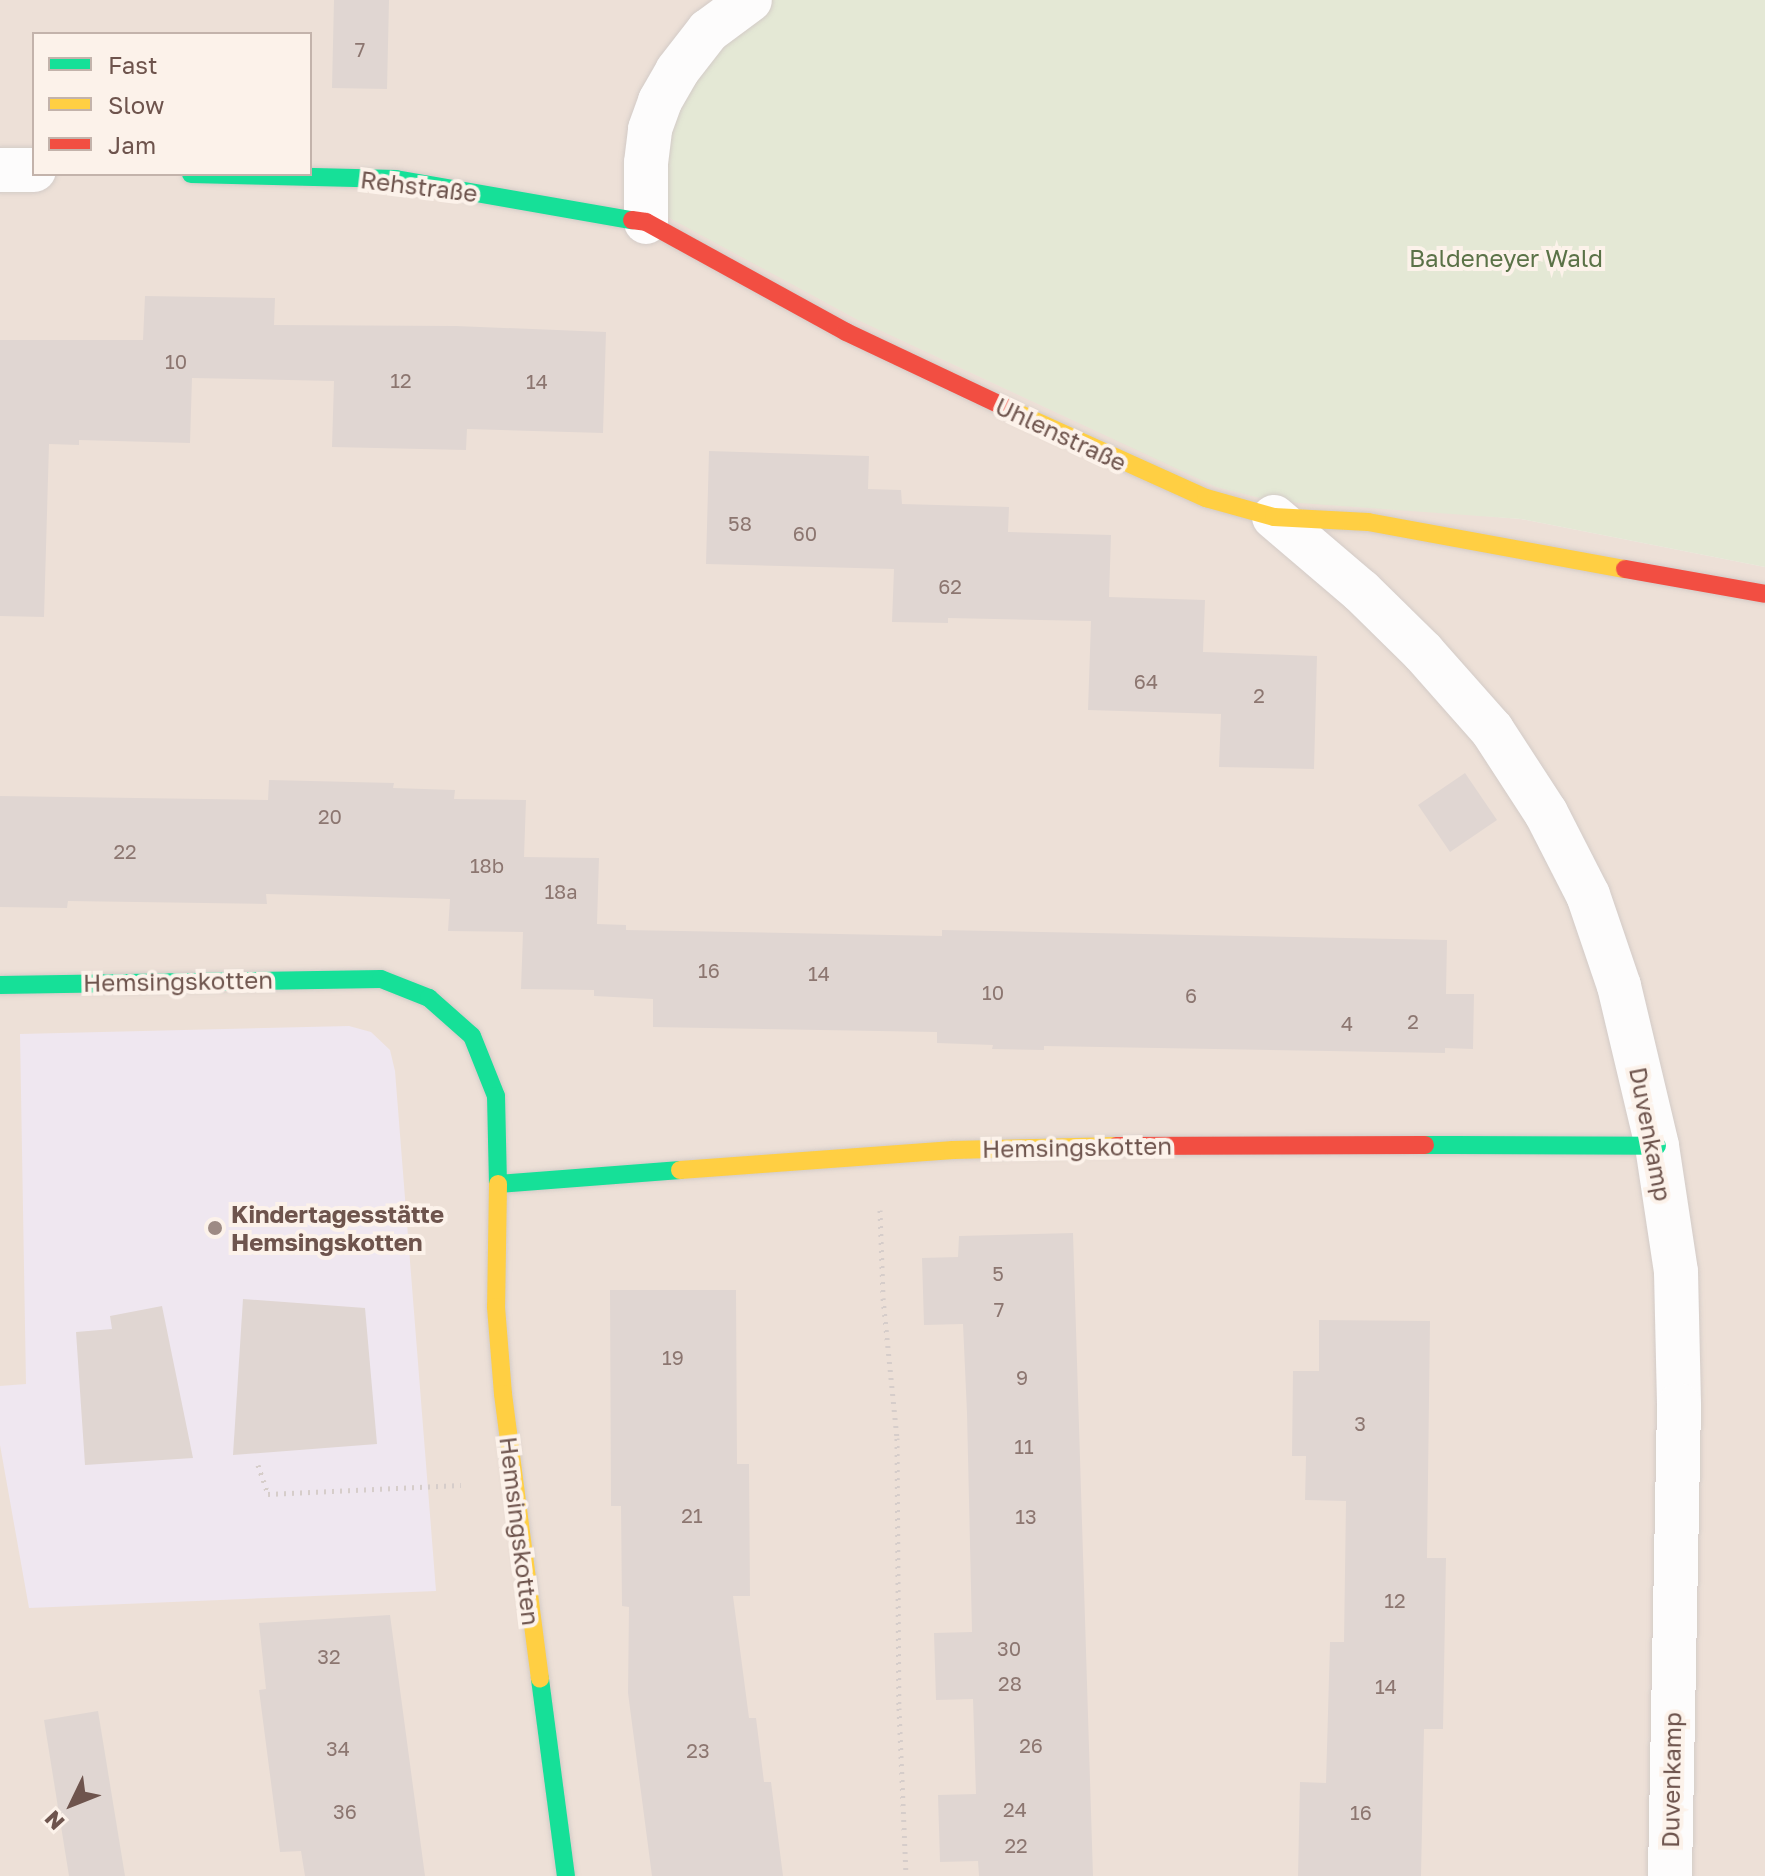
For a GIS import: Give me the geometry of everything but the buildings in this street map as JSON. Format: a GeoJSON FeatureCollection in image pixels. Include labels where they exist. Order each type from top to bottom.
{"type":"FeatureCollection","features":[{"type":"Feature","properties":{"kind":"street"},"geometry":{"type":"LineString","coordinates":[[646,222],[647,152],[650,129],[660,101],[677,71],[708,31],[750,0]]}},
{"type":"Feature","properties":{"kind":"street"},"geometry":{"type":"LineString","coordinates":[[0,170],[32,170]]}},
{"type":"Feature","properties":{"kind":"street","name":"Rehstraße"},"geometry":{"type":"LineString","coordinates":[[273,176],[396,179],[646,222]]}},
{"type":"Feature","properties":{"kind":"street","name":"Uhlenstraße"},"geometry":{"type":"LineString","coordinates":[[646,222],[846,332],[1138,470],[1206,498],[1274,517],[1368,522],[1765,594]]}},
{"type":"Feature","properties":{"kind":"street","name":"Duvenkamp"},"geometry":{"type":"LineString","coordinates":[[1274,517],[1361,591],[1423,652],[1492,730],[1546,813],[1588,895],[1619,986],[1657,1146],[1676,1272],[1679,1405],[1670,1876]]}},
{"type":"Feature","properties":{"kind":"street","name":"Hemsingskotten"},"geometry":{"type":"LineString","coordinates":[[0,985],[381,979],[429,998],[472,1036],[496,1096],[496,1307],[514,1483],[566,1876]]}},
{"type":"Feature","properties":{"kind":"street","name":"Hemsingskotten"},"geometry":{"type":"LineString","coordinates":[[498,1184],[953,1150],[1177,1144],[1657,1146]]}},
{"type":"Feature","properties":{"kind":"path"},"geometry":{"type":"LineString","coordinates":[[878,1157],[883,1298],[897,1438],[899,1708],[906,1876]]}},
{"type":"Feature","properties":{"kind":"path"},"geometry":{"type":"LineString","coordinates":[[258,1465],[268,1494],[514,1483]]}},
{"type":"Feature","properties":{"kind":"shaded area"},"geometry":{"type":"Polygon","coordinates":[[[0,0],[733,0],[1392,508],[1521,519],[1765,567],[1765,1876],[0,1876],[0,0]]]}},
{"type":"Feature","properties":{"kind":"shaded area","name":"Kindertagesstätte Hemsingskotten"},"geometry":{"type":"Polygon","coordinates":[[[349,1026],[371,1032],[390,1050],[395,1071],[436,1591],[29,1608],[0,1445],[0,1386],[26,1384],[20,1034],[349,1026]]]}},
{"type":"Feature","properties":{"kind":"green space","name":"Baldeneyer Wald"},"geometry":{"type":"Polygon","coordinates":[[[764,0],[1765,0],[1765,567],[1521,519],[1272,501],[1216,487],[858,320],[662,214],[666,105],[764,0]]]}},
{"type":"Feature","properties":{"kind":"traffic: fast"},"geometry":{"type":"LineString","coordinates":[[273,176],[396,179],[632,220]]}},
{"type":"Feature","properties":{"kind":"traffic: fast"},"geometry":{"type":"LineString","coordinates":[[0,985],[381,979],[429,998],[472,1036],[496,1096],[498,1184],[680,1170]]}},
{"type":"Feature","properties":{"kind":"traffic: fast"},"geometry":{"type":"LineString","coordinates":[[1425,1145],[1657,1146]]}},
{"type":"Feature","properties":{"kind":"traffic: fast"},"geometry":{"type":"LineString","coordinates":[[540,1679],[566,1876]]}},
{"type":"Feature","properties":{"kind":"traffic: slow"},"geometry":{"type":"LineString","coordinates":[[1013,411],[1206,498],[1274,517],[1368,522],[1625,569]]}},
{"type":"Feature","properties":{"kind":"traffic: slow"},"geometry":{"type":"LineString","coordinates":[[680,1170],[953,1150],[1116,1146]]}},
{"type":"Feature","properties":{"kind":"traffic: slow"},"geometry":{"type":"LineString","coordinates":[[498,1184],[496,1307],[503,1394],[540,1679]]}},
{"type":"Feature","properties":{"kind":"traffic: jam"},"geometry":{"type":"LineString","coordinates":[[632,220],[646,222],[846,332],[1013,411]]}},
{"type":"Feature","properties":{"kind":"traffic: jam"},"geometry":{"type":"LineString","coordinates":[[1625,569],[1765,594]]}},
{"type":"Feature","properties":{"kind":"traffic: jam"},"geometry":{"type":"LineString","coordinates":[[1116,1146],[1425,1145]]}},
{"type":"Feature","properties":{"kind":"place","name":"Kindertagesstätte Hemsingskotten"},"geometry":{"type":"Point","coordinates":[215,1228]}}]}
